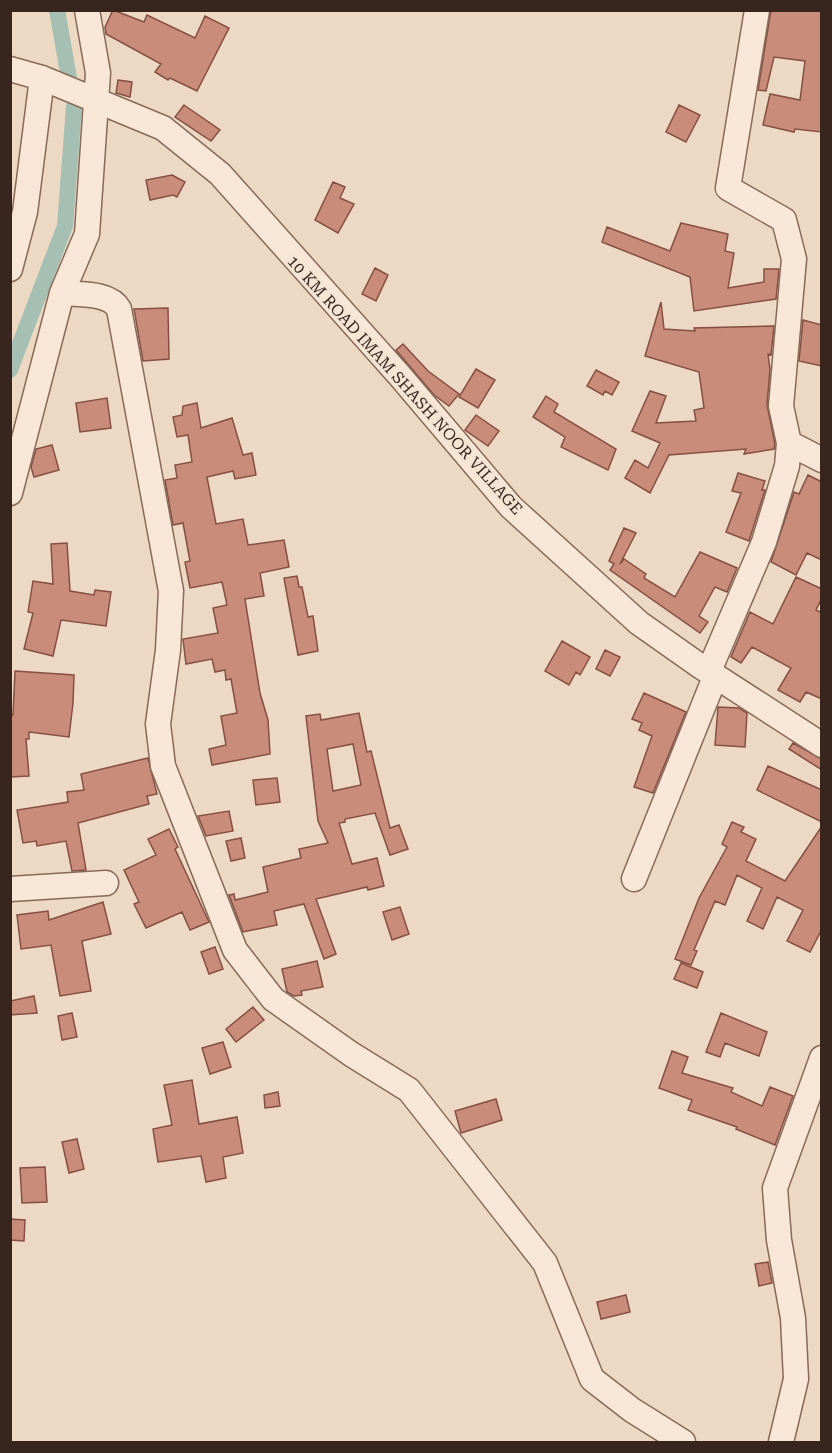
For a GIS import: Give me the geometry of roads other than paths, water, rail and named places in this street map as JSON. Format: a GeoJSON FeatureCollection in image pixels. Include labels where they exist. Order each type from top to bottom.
{"type":"FeatureCollection","features":[{"type":"Feature","properties":{"kind":"street"},"geometry":{"type":"LineString","coordinates":[[10,493],[62,292],[87,234],[94,101],[98,73],[87,10]]}},
{"type":"Feature","properties":{"kind":"street"},"geometry":{"type":"LineString","coordinates":[[634,879],[764,542],[787,466],[789,443],[781,406],[794,259],[784,220],[728,188],[757,10]]}},
{"type":"Feature","properties":{"kind":"street","name":"10 KM ROAD IMAM SHASH NOOR VILLAGE"},"geometry":{"type":"LineString","coordinates":[[10,69],[42,78],[163,128],[220,174],[400,375],[511,507],[639,623],[712,674],[822,745]]}},
{"type":"Feature","properties":{"kind":"street"},"geometry":{"type":"LineString","coordinates":[[10,269],[25,212],[42,78]]}},
{"type":"Feature","properties":{"kind":"street"},"geometry":{"type":"LineString","coordinates":[[62,292],[107,298],[114,301],[118,309],[171,591],[168,650],[158,724],[163,766],[235,950],[273,999],[351,1054],[409,1090],[545,1263],[592,1379],[632,1410],[683,1443]]}},
{"type":"Feature","properties":{"kind":"street"},"geometry":{"type":"LineString","coordinates":[[789,443],[822,460]]}},
{"type":"Feature","properties":{"kind":"street"},"geometry":{"type":"LineString","coordinates":[[10,889],[106,883]]}},
{"type":"Feature","properties":{"kind":"street"},"geometry":{"type":"LineString","coordinates":[[782,1443],[796,1379],[793,1318],[779,1240],[775,1188],[822,1058]]}},
{"type":"Feature","properties":{"kind":"waterway"},"geometry":{"type":"LineString","coordinates":[[57,10],[69,78]]}},
{"type":"Feature","properties":{"kind":"waterway"},"geometry":{"type":"LineString","coordinates":[[10,370],[65,226],[74,106]]}}]}
